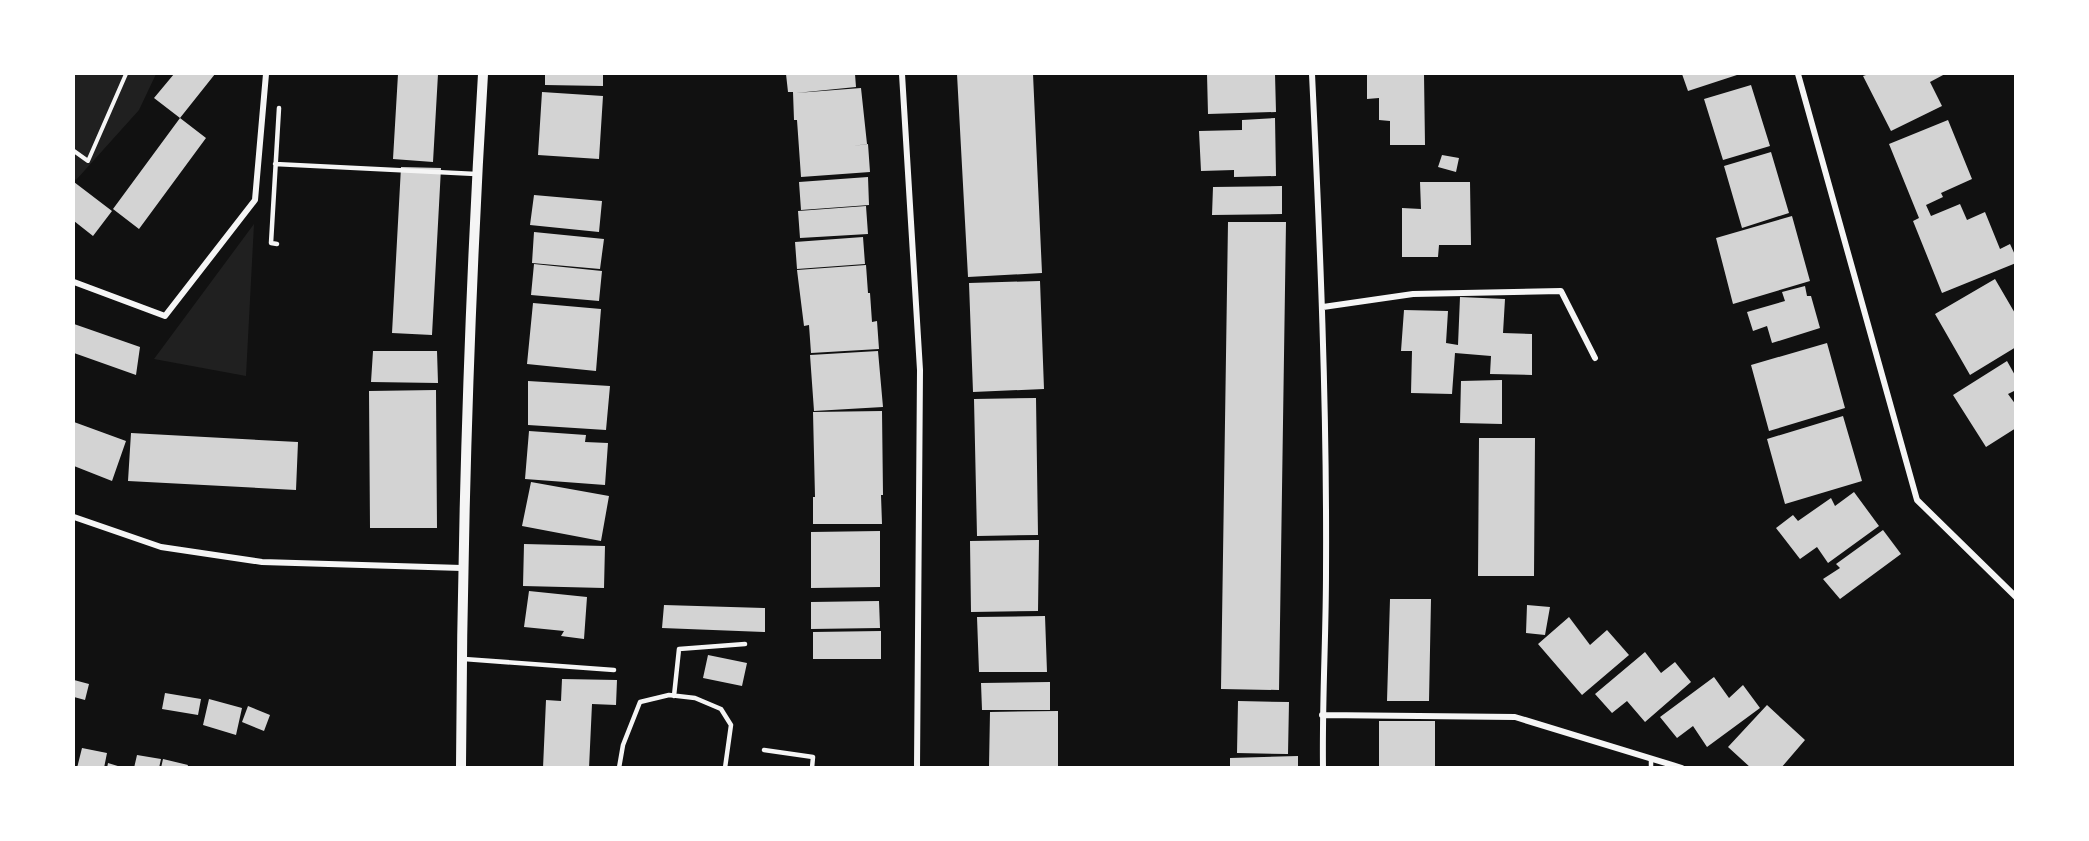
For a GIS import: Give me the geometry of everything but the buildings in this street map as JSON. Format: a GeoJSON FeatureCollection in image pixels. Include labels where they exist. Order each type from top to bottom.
{"type":"FeatureCollection","features":[{"type":"Feature","properties":{"kind":"street"},"geometry":{"type":"LineString","coordinates":[[74,282],[165,316],[255,200],[266,74]]}},
{"type":"Feature","properties":{"kind":"street"},"geometry":{"type":"LineString","coordinates":[[461,768],[462,568],[483,74]]}},
{"type":"Feature","properties":{"kind":"street"},"geometry":{"type":"LineString","coordinates":[[902,74],[920,370],[918,768]]}},
{"type":"Feature","properties":{"kind":"street"},"geometry":{"type":"LineString","coordinates":[[1312,74],[1323,307],[1326,574],[1322,715],[1323,768]]}},
{"type":"Feature","properties":{"kind":"street"},"geometry":{"type":"LineString","coordinates":[[1798,74],[1917,500],[2016,597]]}},
{"type":"Feature","properties":{"kind":"street"},"geometry":{"type":"LineString","coordinates":[[1323,307],[1413,294],[1561,291],[1595,358]]}},
{"type":"Feature","properties":{"kind":"street"},"geometry":{"type":"LineString","coordinates":[[74,517],[161,547],[262,562],[462,568]]}},
{"type":"Feature","properties":{"kind":"street"},"geometry":{"type":"LineString","coordinates":[[1322,715],[1515,717],[1682,768]]}},
{"type":"Feature","properties":{"kind":"lane"},"geometry":{"type":"LineString","coordinates":[[277,244],[271,243],[279,108]]}},
{"type":"Feature","properties":{"kind":"lane"},"geometry":{"type":"LineString","coordinates":[[275,164],[477,174]]}},
{"type":"Feature","properties":{"kind":"lane"},"geometry":{"type":"LineString","coordinates":[[674,696],[679,649],[745,644]]}},
{"type":"Feature","properties":{"kind":"lane"},"geometry":{"type":"LineString","coordinates":[[461,658],[614,670]]}},
{"type":"Feature","properties":{"kind":"lane"},"geometry":{"type":"LineString","coordinates":[[620,768],[623,745],[640,702],[674,696],[695,698],[721,709],[731,724],[725,768]]}},
{"type":"Feature","properties":{"kind":"lane"},"geometry":{"type":"LineString","coordinates":[[764,750],[813,757],[812,768]]}},
{"type":"Feature","properties":{"kind":"lane"},"geometry":{"type":"LineString","coordinates":[[1651,759],[1651,768]]}},
{"type":"Feature","properties":{"kind":"path"},"geometry":{"type":"LineString","coordinates":[[74,151],[88,161],[126,74]]}},
{"type":"Feature","properties":{"kind":"shaded area"},"geometry":{"type":"Polygon","coordinates":[[[74,74],[156,74],[139,110],[76,180],[74,178],[74,74]]]}},
{"type":"Feature","properties":{"kind":"shaded area"},"geometry":{"type":"Polygon","coordinates":[[[254,224],[246,376],[154,359],[254,224]]]}}]}
